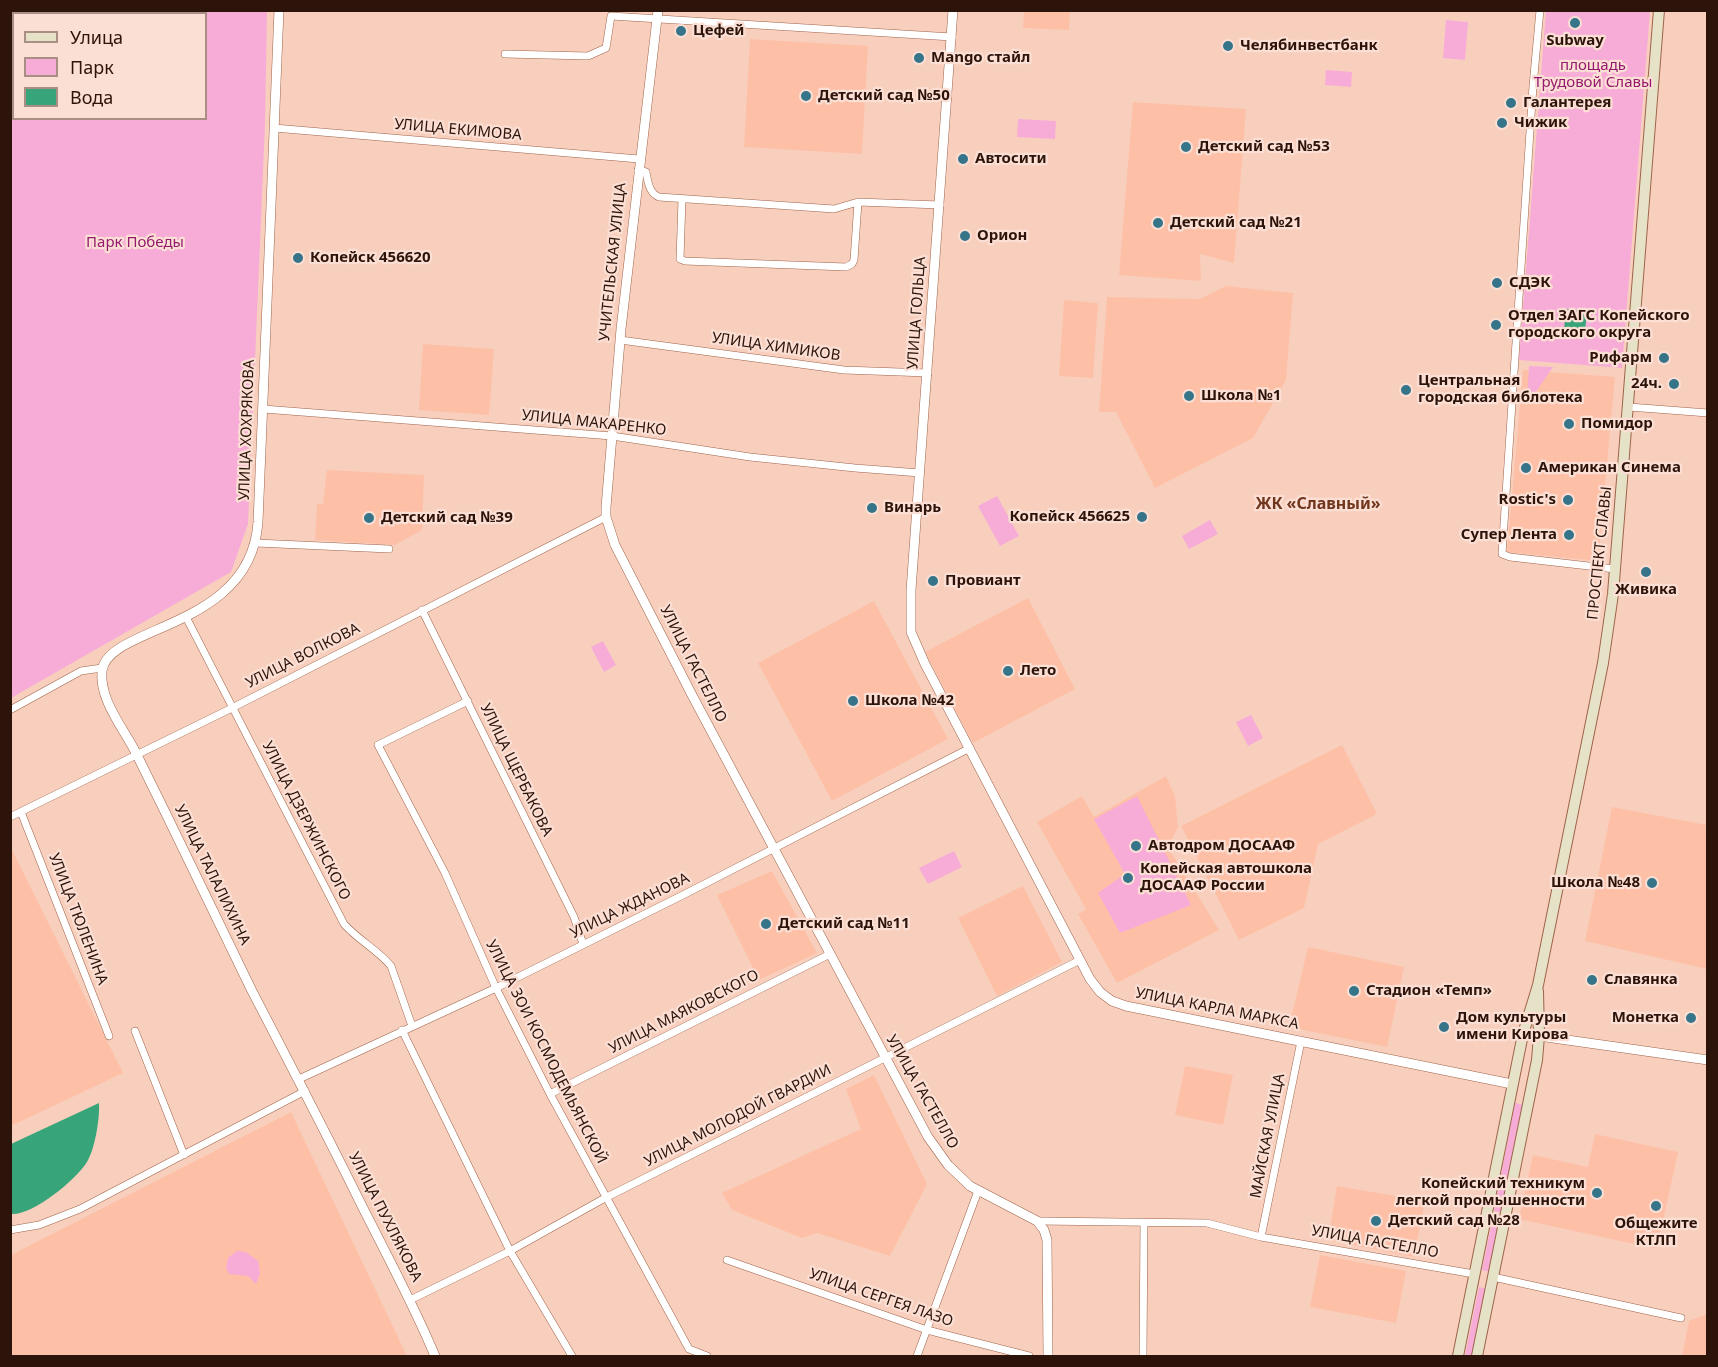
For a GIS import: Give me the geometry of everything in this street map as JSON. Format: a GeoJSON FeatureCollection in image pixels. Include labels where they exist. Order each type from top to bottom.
{"type":"FeatureCollection","features":[{"type":"Feature","properties":{"kind":"main road","name":"ПРОСПЕКТ СЛАВЫ"},"geometry":{"type":"LineString","coordinates":[[1458,1356],[1512,1084],[1529,1010],[1538,985],[1603,663],[1615,569],[1629,406],[1659,10]]}},
{"type":"Feature","properties":{"kind":"main road","name":"ПРОСПЕКТ СЛАВЫ"},"geometry":{"type":"LineString","coordinates":[[1477,1356],[1532,1087],[1539,1036],[1538,985]]}},
{"type":"Feature","properties":{"kind":"main road"},"geometry":{"type":"LineString","coordinates":[[1523,1034],[1539,1036]]}},
{"type":"Feature","properties":{"kind":"main road","name":"УЛИЦА КАРЛА МАРКСА"},"geometry":{"type":"LineString","coordinates":[[1512,1084],[1532,1087]]}},
{"type":"Feature","properties":{"kind":"main road"},"geometry":{"type":"LineString","coordinates":[[1487,1213],[1505,1217]]}},
{"type":"Feature","properties":{"kind":"main road","name":"УЛИЦА ГАСТЕЛЛО"},"geometry":{"type":"LineString","coordinates":[[1474,1274],[1493,1277]]}},
{"type":"Feature","properties":{"kind":"street","name":"УЛИЦА ХОХРЯКОВА"},"geometry":{"type":"LineString","coordinates":[[102,668],[112,654],[123,646],[186,617],[225,592],[237,580],[248,563],[256,543],[279,10]]}},
{"type":"Feature","properties":{"kind":"street","name":"УЛИЦА ГОЛЬЦА"},"geometry":{"type":"LineString","coordinates":[[910,618],[953,10]]}},
{"type":"Feature","properties":{"kind":"street"},"geometry":{"type":"LineString","coordinates":[[1540,10],[1502,554],[1510,557],[1615,569]]}},
{"type":"Feature","properties":{"kind":"street"},"geometry":{"type":"LineString","coordinates":[[505,54],[588,56],[606,48],[611,16],[657,14],[952,37]]}},
{"type":"Feature","properties":{"kind":"street","name":"УЧИТЕЛЬСКАЯ УЛИЦА"},"geometry":{"type":"LineString","coordinates":[[606,517],[620,340],[657,14]]}},
{"type":"Feature","properties":{"kind":"street","name":"УЛИЦА ЕКИМОВА"},"geometry":{"type":"LineString","coordinates":[[274,128],[639,159]]}},
{"type":"Feature","properties":{"kind":"street"},"geometry":{"type":"LineString","coordinates":[[638,170],[646,172],[654,195],[682,199],[834,209],[858,202],[940,206]]}},
{"type":"Feature","properties":{"kind":"street"},"geometry":{"type":"LineString","coordinates":[[682,199],[680,259],[846,267],[854,260],[858,202]]}},
{"type":"Feature","properties":{"kind":"street","name":"УЛИЦА ХИМИКОВ"},"geometry":{"type":"LineString","coordinates":[[620,340],[844,370],[928,373]]}},
{"type":"Feature","properties":{"kind":"street"},"geometry":{"type":"LineString","coordinates":[[1629,406],[1707,413]]}},
{"type":"Feature","properties":{"kind":"street","name":"УЛИЦА МАКАРЕНКО"},"geometry":{"type":"LineString","coordinates":[[263,409],[612,436],[750,457],[920,473]]}},
{"type":"Feature","properties":{"kind":"street","name":"УЛИЦА ВОЛКОВА"},"geometry":{"type":"LineString","coordinates":[[10,817],[232,708],[606,517]]}},
{"type":"Feature","properties":{"kind":"street","name":"УЛИЦА ГАСТЕЛЛО"},"geometry":{"type":"LineString","coordinates":[[606,517],[615,545],[693,697],[885,1058],[928,1137],[960,1178],[978,1191],[1037,1221],[1207,1222],[1261,1237],[1474,1274]]}},
{"type":"Feature","properties":{"kind":"street"},"geometry":{"type":"LineString","coordinates":[[256,543],[389,549]]}},
{"type":"Feature","properties":{"kind":"street","name":"УЛИЦА ЩЕРБАКОВА"},"geometry":{"type":"LineString","coordinates":[[422,610],[574,917],[583,944]]}},
{"type":"Feature","properties":{"kind":"street","name":"УЛИЦА ДЗЕРЖИНСКОГО"},"geometry":{"type":"LineString","coordinates":[[186,617],[344,924],[391,966],[412,1026]]}},
{"type":"Feature","properties":{"kind":"street","name":"УЛИЦА КАРЛА МАРКСА"},"geometry":{"type":"LineString","coordinates":[[910,618],[915,643],[1090,979],[1100,992],[1126,1006],[1512,1084]]}},
{"type":"Feature","properties":{"kind":"street"},"geometry":{"type":"LineString","coordinates":[[10,710],[81,671],[102,668]]}},
{"type":"Feature","properties":{"kind":"street","name":"УЛИЦА ТАЛАЛИХИНА"},"geometry":{"type":"LineString","coordinates":[[102,668],[107,700],[137,754],[242,970],[305,1091]]}},
{"type":"Feature","properties":{"kind":"street","name":"УЛИЦА ЗОИ КОСМОДЕМЬЯНСКОЙ"},"geometry":{"type":"LineString","coordinates":[[468,701],[378,746],[445,873],[496,988],[605,1198],[689,1349],[707,1356]]}},
{"type":"Feature","properties":{"kind":"street","name":"УЛИЦА ЖДАНОВА"},"geometry":{"type":"LineString","coordinates":[[299,1079],[496,988],[970,748]]}},
{"type":"Feature","properties":{"kind":"street","name":"УЛИЦА ТЮЛЕНИНА"},"geometry":{"type":"LineString","coordinates":[[21,812],[109,1036]]}},
{"type":"Feature","properties":{"kind":"street","name":"УЛИЦА МАЯКОВСКОГО"},"geometry":{"type":"LineString","coordinates":[[550,1094],[830,954]]}},
{"type":"Feature","properties":{"kind":"street","name":"УЛИЦА МОЛОДОЙ ГВАРДИИ"},"geometry":{"type":"LineString","coordinates":[[410,1300],[510,1251],[605,1198],[1080,960]]}},
{"type":"Feature","properties":{"kind":"street"},"geometry":{"type":"LineString","coordinates":[[402,1030],[510,1251],[572,1356]]}},
{"type":"Feature","properties":{"kind":"street"},"geometry":{"type":"LineString","coordinates":[[135,1031],[184,1155]]}},
{"type":"Feature","properties":{"kind":"street"},"geometry":{"type":"LineString","coordinates":[[1539,1036],[1707,1060]]}},
{"type":"Feature","properties":{"kind":"street","name":"МАЙСКАЯ УЛИЦА"},"geometry":{"type":"LineString","coordinates":[[1261,1237],[1301,1041]]}},
{"type":"Feature","properties":{"kind":"street"},"geometry":{"type":"LineString","coordinates":[[10,1230],[39,1225],[80,1209],[305,1091]]}},
{"type":"Feature","properties":{"kind":"street","name":"УЛИЦА ПУХЛЯКОВА"},"geometry":{"type":"LineString","coordinates":[[305,1091],[410,1300],[435,1356]]}},
{"type":"Feature","properties":{"kind":"street"},"geometry":{"type":"LineString","coordinates":[[917,1356],[978,1191]]}},
{"type":"Feature","properties":{"kind":"street"},"geometry":{"type":"LineString","coordinates":[[1037,1221],[1044,1230],[1047,1240],[1048,1356]]}},
{"type":"Feature","properties":{"kind":"street"},"geometry":{"type":"LineString","coordinates":[[1143,1356],[1144,1222]]}},
{"type":"Feature","properties":{"kind":"street","name":"УЛИЦА СЕРГЕЯ ЛАЗО"},"geometry":{"type":"LineString","coordinates":[[727,1260],[927,1330],[1029,1356]]}},
{"type":"Feature","properties":{"kind":"street","name":"УЛИЦА ГАСТЕЛЛО"},"geometry":{"type":"LineString","coordinates":[[1493,1277],[1681,1318]]}},
{"type":"Feature","properties":{"kind":"shaded area"},"geometry":{"type":"Polygon","coordinates":[[[1024,11],[1070,11],[1069,30],[1023,28],[1024,11]]]}},
{"type":"Feature","properties":{"kind":"shaded area","name":"Детский сад №50"},"geometry":{"type":"Polygon","coordinates":[[[750,39],[868,46],[862,154],[744,147],[750,39]]]}},
{"type":"Feature","properties":{"kind":"shaded area","name":"Детский сад №53"},"geometry":{"type":"Polygon","coordinates":[[[1133,102],[1246,109],[1234,263],[1200,254],[1201,281],[1119,275],[1133,102]]]}},
{"type":"Feature","properties":{"kind":"shaded area","name":"Школа №1"},"geometry":{"type":"Polygon","coordinates":[[[1226,286],[1293,293],[1286,380],[1253,438],[1155,488],[1116,412],[1099,412],[1107,297],[1200,299],[1226,286]]]}},
{"type":"Feature","properties":{"kind":"shaded area"},"geometry":{"type":"Polygon","coordinates":[[[1064,300],[1098,303],[1093,378],[1059,376],[1064,300]]]}},
{"type":"Feature","properties":{"kind":"shaded area"},"geometry":{"type":"Polygon","coordinates":[[[423,344],[494,349],[489,415],[419,410],[423,344]]]}},
{"type":"Feature","properties":{"kind":"shaded area"},"geometry":{"type":"Polygon","coordinates":[[[1523,370],[1615,377],[1598,561],[1507,552],[1523,370]]]}},
{"type":"Feature","properties":{"kind":"shaded area","name":"Детский сад №39"},"geometry":{"type":"Polygon","coordinates":[[[327,470],[424,475],[422,530],[395,545],[315,540],[317,504],[323,504],[327,470]]]}},
{"type":"Feature","properties":{"kind":"shaded area"},"geometry":{"type":"Polygon","coordinates":[[[1028,598],[1075,689],[973,743],[925,652],[1028,598]]]}},
{"type":"Feature","properties":{"kind":"shaded area","name":"Школа №42"},"geometry":{"type":"Polygon","coordinates":[[[874,601],[948,739],[832,801],[758,663],[874,601]]]}},
{"type":"Feature","properties":{"kind":"shaded area"},"geometry":{"type":"Polygon","coordinates":[[[1342,745],[1377,814],[1318,844],[1304,908],[1239,940],[1181,826],[1342,745]]]}},
{"type":"Feature","properties":{"kind":"shaded area","name":"Копейская автошкола ДОСААФ России"},"geometry":{"type":"Polygon","coordinates":[[[1166,776],[1175,796],[1178,827],[1168,847],[1219,930],[1117,983],[1078,914],[1086,909],[1037,822],[1082,796],[1094,817],[1166,776]]]}},
{"type":"Feature","properties":{"kind":"shaded area","name":"Школа №48"},"geometry":{"type":"Polygon","coordinates":[[[1612,807],[1707,825],[1707,969],[1585,941],[1612,807]]]}},
{"type":"Feature","properties":{"kind":"shaded area"},"geometry":{"type":"Polygon","coordinates":[[[10,846],[123,1073],[11,1126],[10,1126],[10,846]]]}},
{"type":"Feature","properties":{"kind":"shaded area","name":"Детский сад №11"},"geometry":{"type":"Polygon","coordinates":[[[772,871],[817,953],[759,980],[717,895],[772,871]]]}},
{"type":"Feature","properties":{"kind":"shaded area"},"geometry":{"type":"Polygon","coordinates":[[[1023,886],[1062,962],[997,996],[958,918],[1023,886]]]}},
{"type":"Feature","properties":{"kind":"shaded area"},"geometry":{"type":"Polygon","coordinates":[[[1308,947],[1404,967],[1387,1047],[1289,1027],[1308,947]]]}},
{"type":"Feature","properties":{"kind":"shaded area"},"geometry":{"type":"Polygon","coordinates":[[[1185,1066],[1233,1075],[1223,1125],[1175,1115],[1185,1066]]]}},
{"type":"Feature","properties":{"kind":"shaded area"},"geometry":{"type":"Polygon","coordinates":[[[874,1075],[927,1184],[890,1256],[817,1233],[802,1238],[732,1210],[722,1193],[861,1129],[846,1089],[874,1075]]]}},
{"type":"Feature","properties":{"kind":"shaded area"},"geometry":{"type":"Polygon","coordinates":[[[291,1112],[406,1354],[402,1356],[11,1356],[11,1255],[291,1112]]]}},
{"type":"Feature","properties":{"kind":"shaded area","name":"Копейский техникум легкой промышенности"},"geometry":{"type":"Polygon","coordinates":[[[1595,1134],[1678,1152],[1657,1249],[1519,1219],[1533,1155],[1588,1167],[1595,1134]]]}},
{"type":"Feature","properties":{"kind":"shaded area","name":"Детский сад №28"},"geometry":{"type":"Polygon","coordinates":[[[1337,1186],[1425,1201],[1414,1257],[1328,1240],[1337,1186]]]}},
{"type":"Feature","properties":{"kind":"shaded area"},"geometry":{"type":"Polygon","coordinates":[[[1320,1255],[1406,1271],[1396,1323],[1310,1307],[1320,1255]]]}},
{"type":"Feature","properties":{"kind":"shaded area"},"geometry":{"type":"Polygon","coordinates":[[[1707,1314],[1707,1356],[1682,1356],[1689,1321],[1707,1314]]]}},
{"type":"Feature","properties":{"kind":"green space","name":"Парк Победы"},"geometry":{"type":"Polygon","coordinates":[[[11,10],[267,11],[265,125],[248,524],[231,572],[11,698],[11,10]]]}},
{"type":"Feature","properties":{"kind":"green space","name":"площадь Трудовой Славы"},"geometry":{"type":"Polygon","coordinates":[[[1546,11],[1650,11],[1622,368],[1519,360],[1546,11]]]}},
{"type":"Feature","properties":{"kind":"green space"},"geometry":{"type":"Polygon","coordinates":[[[1446,20],[1468,22],[1465,60],[1443,58],[1446,20]]]}},
{"type":"Feature","properties":{"kind":"green space"},"geometry":{"type":"Polygon","coordinates":[[[1326,70],[1352,72],[1351,87],[1325,85],[1326,70]]]}},
{"type":"Feature","properties":{"kind":"green space"},"geometry":{"type":"Polygon","coordinates":[[[1018,119],[1056,121],[1055,139],[1017,137],[1018,119]]]}},
{"type":"Feature","properties":{"kind":"green space"},"geometry":{"type":"Polygon","coordinates":[[[1529,366],[1553,367],[1531,399],[1527,399],[1529,366]]]}},
{"type":"Feature","properties":{"kind":"green space"},"geometry":{"type":"Polygon","coordinates":[[[997,496],[1019,536],[1000,546],[978,506],[997,496]]]}},
{"type":"Feature","properties":{"kind":"green space"},"geometry":{"type":"Polygon","coordinates":[[[1210,520],[1218,534],[1189,549],[1182,536],[1210,520]]]}},
{"type":"Feature","properties":{"kind":"green space"},"geometry":{"type":"Polygon","coordinates":[[[603,641],[616,665],[604,672],[591,647],[603,641]]]}},
{"type":"Feature","properties":{"kind":"green space"},"geometry":{"type":"Polygon","coordinates":[[[1251,715],[1263,738],[1248,746],[1236,722],[1251,715]]]}},
{"type":"Feature","properties":{"kind":"green space","name":"Автодром ДОСААФ"},"geometry":{"type":"Polygon","coordinates":[[[1137,796],[1191,905],[1120,933],[1098,893],[1125,874],[1094,819],[1137,796]]]}},
{"type":"Feature","properties":{"kind":"green space"},"geometry":{"type":"Polygon","coordinates":[[[954,851],[962,867],[928,884],[919,868],[954,851]]]}},
{"type":"Feature","properties":{"kind":"green space"},"geometry":{"type":"Polygon","coordinates":[[[1515,1103],[1524,1105],[1503,1213],[1494,1211],[1515,1103]]]}},
{"type":"Feature","properties":{"kind":"green space"},"geometry":{"type":"Polygon","coordinates":[[[1492,1221],[1500,1223],[1490,1272],[1482,1270],[1492,1221]]]}},
{"type":"Feature","properties":{"kind":"green space"},"geometry":{"type":"Polygon","coordinates":[[[237,1251],[246,1252],[258,1261],[260,1274],[256,1284],[248,1276],[229,1274],[226,1268],[228,1258],[237,1251]]]}},
{"type":"Feature","properties":{"kind":"green space"},"geometry":{"type":"Polygon","coordinates":[[[1479,1287],[1487,1289],[1474,1356],[1465,1356],[1479,1287]]]}},
{"type":"Feature","properties":{"kind":"water"},"geometry":{"type":"Polygon","coordinates":[[[1566,309],[1587,311],[1585,331],[1564,330],[1566,309]]]}},
{"type":"Feature","properties":{"kind":"water"},"geometry":{"type":"Polygon","coordinates":[[[99,1103],[95,1142],[87,1162],[64,1187],[53,1195],[30,1209],[11,1214],[11,1144],[99,1103]]]}},
{"type":"Feature","properties":{"kind":"place","name":"Subway"},"geometry":{"type":"Point","coordinates":[1575,23]}},
{"type":"Feature","properties":{"kind":"place","name":"Цефей"},"geometry":{"type":"Point","coordinates":[681,31]}},
{"type":"Feature","properties":{"kind":"place","name":"Челябинвестбанк"},"geometry":{"type":"Point","coordinates":[1228,46]}},
{"type":"Feature","properties":{"kind":"place","name":"Mango стайл"},"geometry":{"type":"Point","coordinates":[919,58]}},
{"type":"Feature","properties":{"kind":"place","name":"Детский сад №50"},"geometry":{"type":"Point","coordinates":[806,96]}},
{"type":"Feature","properties":{"kind":"place","name":"Галантерея"},"geometry":{"type":"Point","coordinates":[1511,103]}},
{"type":"Feature","properties":{"kind":"place","name":"Чижик"},"geometry":{"type":"Point","coordinates":[1502,123]}},
{"type":"Feature","properties":{"kind":"place","name":"Детский сад №53"},"geometry":{"type":"Point","coordinates":[1186,147]}},
{"type":"Feature","properties":{"kind":"place","name":"Автосити"},"geometry":{"type":"Point","coordinates":[963,159]}},
{"type":"Feature","properties":{"kind":"place","name":"Детский сад №21"},"geometry":{"type":"Point","coordinates":[1158,223]}},
{"type":"Feature","properties":{"kind":"place","name":"Орион"},"geometry":{"type":"Point","coordinates":[965,236]}},
{"type":"Feature","properties":{"kind":"place","name":"Копейск 456620"},"geometry":{"type":"Point","coordinates":[298,258]}},
{"type":"Feature","properties":{"kind":"place","name":"СДЭК"},"geometry":{"type":"Point","coordinates":[1497,283]}},
{"type":"Feature","properties":{"kind":"place","name":"Отдел ЗАГС Копейского городского округа"},"geometry":{"type":"Point","coordinates":[1496,325]}},
{"type":"Feature","properties":{"kind":"place","name":"Рифарм"},"geometry":{"type":"Point","coordinates":[1664,358]}},
{"type":"Feature","properties":{"kind":"place","name":"24ч."},"geometry":{"type":"Point","coordinates":[1674,384]}},
{"type":"Feature","properties":{"kind":"place","name":"Центральная городская библотека"},"geometry":{"type":"Point","coordinates":[1406,390]}},
{"type":"Feature","properties":{"kind":"place","name":"Школа №1"},"geometry":{"type":"Point","coordinates":[1189,396]}},
{"type":"Feature","properties":{"kind":"place","name":"Помидор"},"geometry":{"type":"Point","coordinates":[1569,424]}},
{"type":"Feature","properties":{"kind":"place","name":"Американ Синема"},"geometry":{"type":"Point","coordinates":[1526,468]}},
{"type":"Feature","properties":{"kind":"place","name":"Rostiс's"},"geometry":{"type":"Point","coordinates":[1568,500]}},
{"type":"Feature","properties":{"kind":"place","name":"Винарь"},"geometry":{"type":"Point","coordinates":[872,508]}},
{"type":"Feature","properties":{"kind":"place","name":"Копейск 456625"},"geometry":{"type":"Point","coordinates":[1142,517]}},
{"type":"Feature","properties":{"kind":"place","name":"Детский сад №39"},"geometry":{"type":"Point","coordinates":[369,518]}},
{"type":"Feature","properties":{"kind":"place","name":"Супер Лента"},"geometry":{"type":"Point","coordinates":[1569,535]}},
{"type":"Feature","properties":{"kind":"place","name":"Живика"},"geometry":{"type":"Point","coordinates":[1646,572]}},
{"type":"Feature","properties":{"kind":"place","name":"Провиант"},"geometry":{"type":"Point","coordinates":[933,581]}},
{"type":"Feature","properties":{"kind":"place","name":"Лето"},"geometry":{"type":"Point","coordinates":[1008,671]}},
{"type":"Feature","properties":{"kind":"place","name":"Школа №42"},"geometry":{"type":"Point","coordinates":[853,701]}},
{"type":"Feature","properties":{"kind":"place","name":"Автодром ДОСААФ"},"geometry":{"type":"Point","coordinates":[1136,846]}},
{"type":"Feature","properties":{"kind":"place","name":"Копейская автошкола ДОСААФ России"},"geometry":{"type":"Point","coordinates":[1128,878]}},
{"type":"Feature","properties":{"kind":"place","name":"Школа №48"},"geometry":{"type":"Point","coordinates":[1652,883]}},
{"type":"Feature","properties":{"kind":"place","name":"Детский сад №11"},"geometry":{"type":"Point","coordinates":[766,924]}},
{"type":"Feature","properties":{"kind":"place","name":"Славянка"},"geometry":{"type":"Point","coordinates":[1592,980]}},
{"type":"Feature","properties":{"kind":"place","name":"Стадион «Темп»"},"geometry":{"type":"Point","coordinates":[1354,991]}},
{"type":"Feature","properties":{"kind":"place","name":"Монетка"},"geometry":{"type":"Point","coordinates":[1691,1018]}},
{"type":"Feature","properties":{"kind":"place","name":"Дом культуры имени Кирова"},"geometry":{"type":"Point","coordinates":[1444,1027]}},
{"type":"Feature","properties":{"kind":"place","name":"Копейский техникум легкой промышенности"},"geometry":{"type":"Point","coordinates":[1597,1193]}},
{"type":"Feature","properties":{"kind":"place","name":"Общежите КТЛП"},"geometry":{"type":"Point","coordinates":[1656,1206]}},
{"type":"Feature","properties":{"kind":"place","name":"Детский сад №28"},"geometry":{"type":"Point","coordinates":[1376,1221]}},
{"type":"Feature","properties":{"kind":"district","name":"ЖК «Славный»"},"geometry":{"type":"Point","coordinates":[1318,504]}}]}
